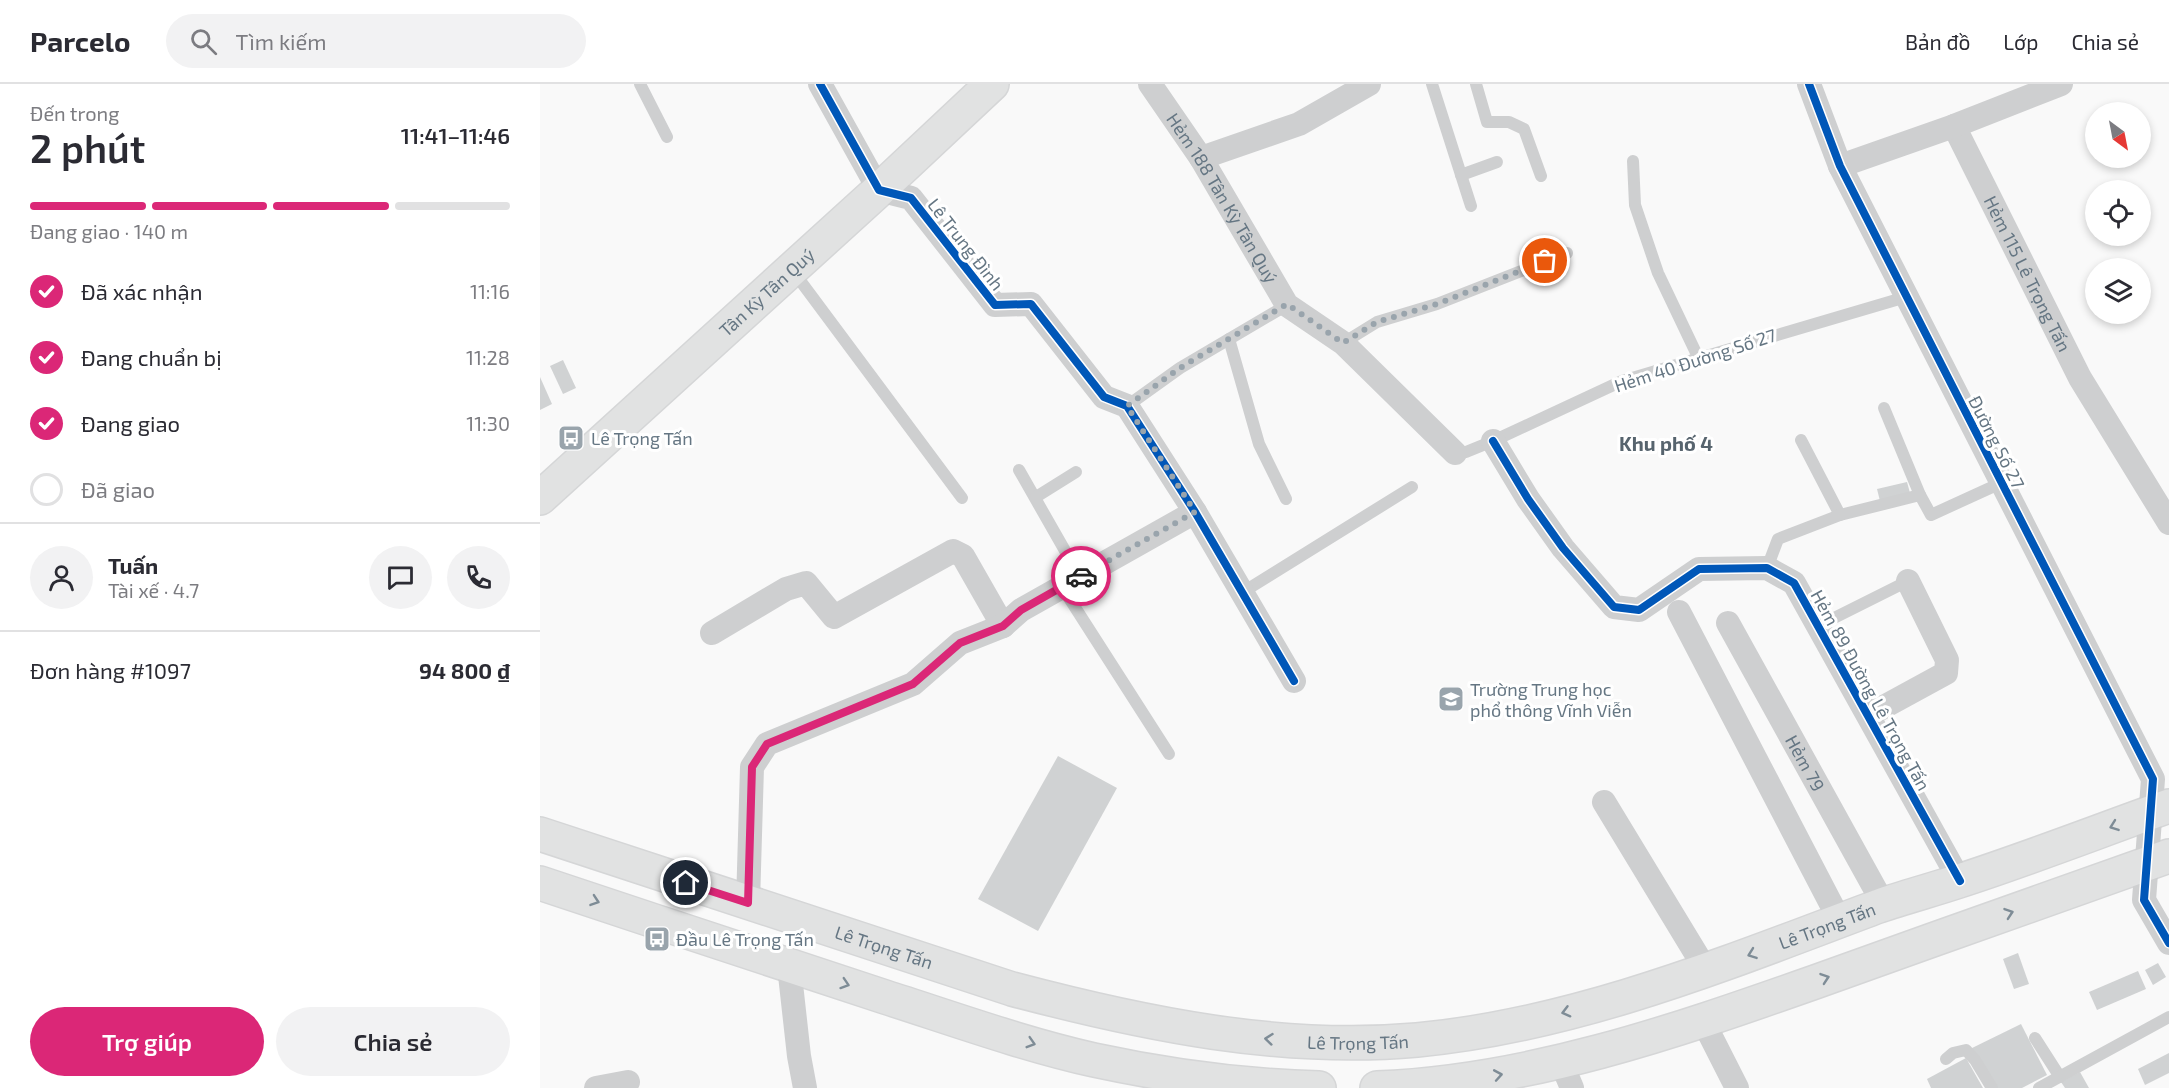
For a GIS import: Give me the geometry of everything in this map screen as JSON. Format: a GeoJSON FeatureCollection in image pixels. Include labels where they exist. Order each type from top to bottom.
{"type":"FeatureCollection","features":[{"type":"Feature","properties":{"kind":"main road","name":"Tân Kỳ Tân Quý"},"geometry":{"type":"LineString","coordinates":[[540,498],[792,270],[992,84]]}},
{"type":"Feature","properties":{"kind":"main road","name":"Lê Trọng Tấn"},"geometry":{"type":"LineString","coordinates":[[540,834],[1001,986],[1078,1007],[1194,1030],[1274,1040],[1346,1042],[1417,1040],[1483,1030],[1549,1017],[1622,998],[1706,970],[1884,904],[1960,881],[2160,809]]}},
{"type":"Feature","properties":{"kind":"main road"},"geometry":{"type":"LineString","coordinates":[[1377,1088],[1566,1075],[1633,1043],[1703,1021],[2158,860]]}},
{"type":"Feature","properties":{"kind":"main road"},"geometry":{"type":"LineString","coordinates":[[540,883],[789,966],[1152,1079],[1208,1080],[1319,1088]]}},
{"type":"Feature","properties":{"kind":"street"},"geometry":{"type":"LineString","coordinates":[[820,84],[879,190]]}},
{"type":"Feature","properties":{"kind":"street","name":"Hẻm 188 Tân Kỳ Tân Quý"},"geometry":{"type":"LineString","coordinates":[[1150,84],[1201,158],[1287,304],[1343,343],[1455,453]]}},
{"type":"Feature","properties":{"kind":"street"},"geometry":{"type":"LineString","coordinates":[[1201,158],[1299,124],[1370,84]]}},
{"type":"Feature","properties":{"kind":"street","name":"Đường Số 27"},"geometry":{"type":"LineString","coordinates":[[1809,84],[1840,166],[2153,779],[2160,809],[2158,860],[2144,900],[2169,943]]}},
{"type":"Feature","properties":{"kind":"street"},"geometry":{"type":"LineString","coordinates":[[1840,166],[1954,126],[2061,84]]}},
{"type":"Feature","properties":{"kind":"street","name":"Hẻm 115 Lê Trọng Tấn"},"geometry":{"type":"LineString","coordinates":[[1954,126],[2080,378],[2169,522]]}},
{"type":"Feature","properties":{"kind":"street","name":"Lê Trung Đình"},"geometry":{"type":"LineString","coordinates":[[879,190],[911,198],[996,305],[1031,304],[1104,397],[1127,406]]}},
{"type":"Feature","properties":{"kind":"street"},"geometry":{"type":"LineString","coordinates":[[1127,406],[1195,512],[1294,681]]}},
{"type":"Feature","properties":{"kind":"street","name":"Hẻm 89 Đường Lê Trọng Tấn"},"geometry":{"type":"LineString","coordinates":[[1493,441],[1528,499],[1563,548],[1614,607],[1639,610],[1699,569],[1767,568],[1794,583],[1960,881]]}},
{"type":"Feature","properties":{"kind":"street"},"geometry":{"type":"LineString","coordinates":[[748,903],[752,767],[767,744],[913,684],[960,643],[1003,626],[1021,610],[1195,512]]}},
{"type":"Feature","properties":{"kind":"street"},"geometry":{"type":"LineString","coordinates":[[712,633],[786,589],[806,583],[834,617],[953,551],[963,556],[1003,626]]}},
{"type":"Feature","properties":{"kind":"street"},"geometry":{"type":"LineString","coordinates":[[1869,715],[1946,673],[1947,660],[1908,581]]}},
{"type":"Feature","properties":{"kind":"street"},"geometry":{"type":"LineString","coordinates":[[1679,612],[1840,921]]}},
{"type":"Feature","properties":{"kind":"street","name":"Hẻm 79"},"geometry":{"type":"LineString","coordinates":[[1728,623],[1884,904]]}},
{"type":"Feature","properties":{"kind":"street"},"geometry":{"type":"LineString","coordinates":[[1604,802],[1706,970]]}},
{"type":"Feature","properties":{"kind":"street"},"geometry":{"type":"LineString","coordinates":[[789,966],[797,1042],[805,1088]]}},
{"type":"Feature","properties":{"kind":"street"},"geometry":{"type":"LineString","coordinates":[[1703,1021],[1737,1088]]}},
{"type":"Feature","properties":{"kind":"street"},"geometry":{"type":"LineString","coordinates":[[596,1088],[628,1082]]}},
{"type":"Feature","properties":{"kind":"lane"},"geometry":{"type":"LineString","coordinates":[[640,84],[667,137]]}},
{"type":"Feature","properties":{"kind":"lane"},"geometry":{"type":"LineString","coordinates":[[1432,84],[1471,206]]}},
{"type":"Feature","properties":{"kind":"lane"},"geometry":{"type":"LineString","coordinates":[[1476,84],[1487,122],[1509,122],[1524,129],[1541,176]]}},
{"type":"Feature","properties":{"kind":"lane"},"geometry":{"type":"LineString","coordinates":[[1633,161],[1635,206],[1658,273],[1698,357]]}},
{"type":"Feature","properties":{"kind":"lane"},"geometry":{"type":"LineString","coordinates":[[1461,175],[1497,162]]}},
{"type":"Feature","properties":{"kind":"lane"},"geometry":{"type":"LineString","coordinates":[[1343,343],[1377,322],[1437,304],[1567,253]]}},
{"type":"Feature","properties":{"kind":"lane"},"geometry":{"type":"LineString","coordinates":[[792,270],[962,498]]}},
{"type":"Feature","properties":{"kind":"lane","name":"Hẻm 40 Đường Số 27"},"geometry":{"type":"LineString","coordinates":[[1455,453],[1466,452],[1493,441],[1622,381],[1906,297]]}},
{"type":"Feature","properties":{"kind":"lane"},"geometry":{"type":"LineString","coordinates":[[1127,406],[1180,368],[1287,304]]}},
{"type":"Feature","properties":{"kind":"lane"},"geometry":{"type":"LineString","coordinates":[[1229,339],[1258,444],[1286,499]]}},
{"type":"Feature","properties":{"kind":"lane"},"geometry":{"type":"LineString","coordinates":[[1884,408],[1920,495],[1931,515],[2001,483]]}},
{"type":"Feature","properties":{"kind":"lane"},"geometry":{"type":"LineString","coordinates":[[1801,440],[1840,515]]}},
{"type":"Feature","properties":{"kind":"lane"},"geometry":{"type":"LineString","coordinates":[[1019,470],[1036,497],[1071,582],[1169,754]]}},
{"type":"Feature","properties":{"kind":"lane"},"geometry":{"type":"LineString","coordinates":[[1036,497],[1076,472]]}},
{"type":"Feature","properties":{"kind":"lane"},"geometry":{"type":"LineString","coordinates":[[1243,592],[1412,487]]}},
{"type":"Feature","properties":{"kind":"lane"},"geometry":{"type":"LineString","coordinates":[[1767,568],[1778,539],[1840,515],[1920,495]]}},
{"type":"Feature","properties":{"kind":"lane"},"geometry":{"type":"LineString","coordinates":[[1818,626],[1908,581]]}},
{"type":"Feature","properties":{"kind":"lane"},"geometry":{"type":"LineString","coordinates":[[2039,1088],[2169,1017]]}},
{"type":"Feature","properties":{"kind":"lane"},"geometry":{"type":"LineString","coordinates":[[2035,1038],[2060,1077]]}},
{"type":"Feature","properties":{"kind":"lane"},"geometry":{"type":"LineString","coordinates":[[1946,1059],[1953,1053],[1966,1050],[1992,1088]]}},
{"type":"Feature","properties":{"kind":"building"},"geometry":{"type":"Polygon","coordinates":[[[563,360],[576,388],[563,394],[550,366],[563,360]]]}},
{"type":"Feature","properties":{"kind":"building"},"geometry":{"type":"Polygon","coordinates":[[[540,377],[552,404],[540,410],[540,377]]]}},
{"type":"Feature","properties":{"kind":"building"},"geometry":{"type":"Polygon","coordinates":[[[1907,482],[1910,493],[1880,501],[1877,489],[1907,482]]]}},
{"type":"Feature","properties":{"kind":"building"},"geometry":{"type":"Polygon","coordinates":[[[1058,756],[1117,788],[1038,931],[978,899],[1058,756]]]}},
{"type":"Feature","properties":{"kind":"building"},"geometry":{"type":"Polygon","coordinates":[[[2018,953],[2029,984],[2014,989],[2003,959],[2018,953]]]}},
{"type":"Feature","properties":{"kind":"building"},"geometry":{"type":"Polygon","coordinates":[[[2158,963],[2166,977],[2153,985],[2145,970],[2158,963]]]}},
{"type":"Feature","properties":{"kind":"building"},"geometry":{"type":"Polygon","coordinates":[[[2138,971],[2146,989],[2097,1010],[2089,992],[2138,971]]]}},
{"type":"Feature","properties":{"kind":"building"},"geometry":{"type":"Polygon","coordinates":[[[2021,1024],[2047,1075],[2022,1088],[1990,1088],[1970,1049],[2021,1024]]]}},
{"type":"Feature","properties":{"kind":"building"},"geometry":{"type":"Polygon","coordinates":[[[2169,1053],[2169,1073],[2145,1085],[2138,1069],[2169,1053]]]}},
{"type":"Feature","properties":{"kind":"building"},"geometry":{"type":"Polygon","coordinates":[[[1966,1058],[1983,1088],[1931,1088],[1927,1079],[1966,1058]]]}},
{"type":"Feature","properties":{"kind":"building"},"geometry":{"type":"Polygon","coordinates":[[[2080,1072],[2089,1088],[2065,1088],[2061,1082],[2080,1072]]]}},
{"type":"Feature","properties":{"kind":"cycle path"},"geometry":{"type":"LineString","coordinates":[[820,84],[879,190],[911,198],[995,305],[1031,304],[1104,397],[1127,406],[1195,512],[1294,681]]}},
{"type":"Feature","properties":{"kind":"cycle path"},"geometry":{"type":"LineString","coordinates":[[1809,84],[1840,166],[2153,779],[2144,900],[2169,943]]}},
{"type":"Feature","properties":{"kind":"cycle path"},"geometry":{"type":"LineString","coordinates":[[1493,441],[1528,499],[1563,548],[1614,607],[1639,610],[1699,569],[1767,568],[1794,583],[1960,881]]}},
{"type":"Feature","properties":{"kind":"way so far"},"geometry":{"type":"LineString","coordinates":[[1081,576],[1195,512],[1127,406],[1180,368],[1287,304],[1343,343],[1377,322],[1437,304],[1545,261]]}},
{"type":"Feature","properties":{"kind":"place","name":"Lê Trọng Tấn"},"geometry":{"type":"Point","coordinates":[571,438]}},
{"type":"Feature","properties":{"kind":"place","name":"Trường Trung học phổ thông Vĩnh Viễn"},"geometry":{"type":"Point","coordinates":[1451,699]}},
{"type":"Feature","properties":{"kind":"place","name":"Đầu Lê Trọng Tấn"},"geometry":{"type":"Point","coordinates":[657,939]}},
{"type":"Feature","properties":{"kind":"district","name":"Khu phố 4"},"geometry":{"type":"Point","coordinates":[1666,443]}},
{"type":"Feature","properties":{"kind":"route"},"geometry":{"type":"LineString","coordinates":[[686,883],[748,903],[752,767],[767,744],[913,684],[960,643],[1003,626],[1021,610],[1081,576]]}}]}
